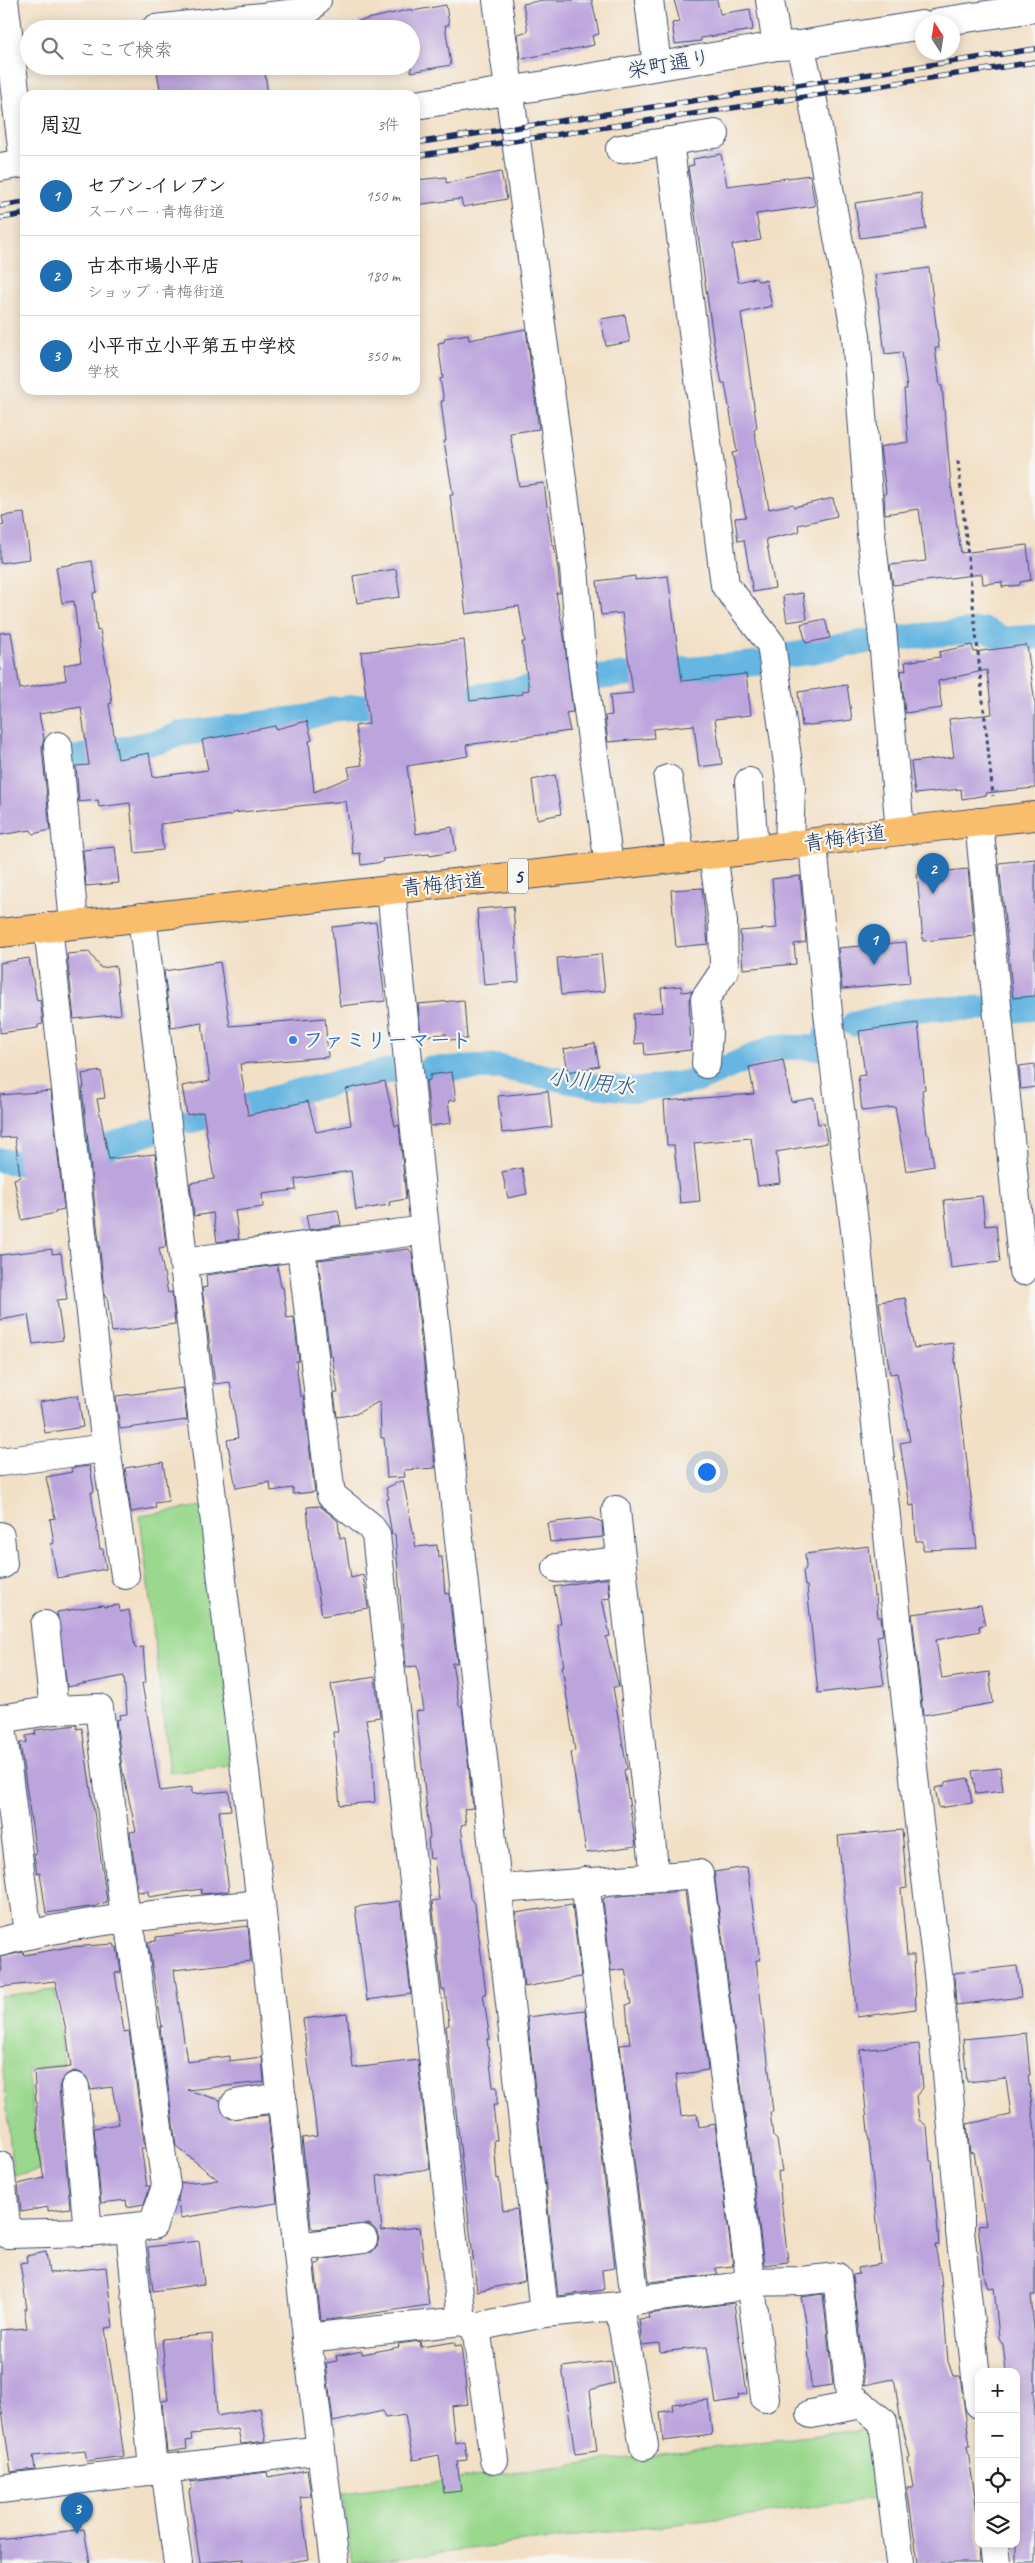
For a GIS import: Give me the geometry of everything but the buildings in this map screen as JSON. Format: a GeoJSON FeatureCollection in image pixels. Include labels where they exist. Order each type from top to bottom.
{"type":"FeatureCollection","features":[{"type":"Feature","properties":{"kind":"main road","name":"青梅街道"},"geometry":{"type":"LineString","coordinates":[[0,933],[713,855],[900,830],[987,813],[1035,816]]}},
{"type":"Feature","properties":{"kind":"street"},"geometry":{"type":"LineString","coordinates":[[4,0],[19,44],[16,165]]}},
{"type":"Feature","properties":{"kind":"street"},"geometry":{"type":"LineString","coordinates":[[235,20],[306,12],[318,0]]}},
{"type":"Feature","properties":{"kind":"street"},"geometry":{"type":"LineString","coordinates":[[497,0],[574,568],[585,694],[610,866]]}},
{"type":"Feature","properties":{"kind":"street"},"geometry":{"type":"LineString","coordinates":[[649,0],[657,66]]}},
{"type":"Feature","properties":{"kind":"street"},"geometry":{"type":"LineString","coordinates":[[770,0],[812,96],[856,335],[872,535],[900,830]]}},
{"type":"Feature","properties":{"kind":"street"},"geometry":{"type":"LineString","coordinates":[[960,19],[1035,8]]}},
{"type":"Feature","properties":{"kind":"street","name":"栄町通り"},"geometry":{"type":"LineString","coordinates":[[420,104],[915,26]]}},
{"type":"Feature","properties":{"kind":"street"},"geometry":{"type":"LineString","coordinates":[[620,149],[714,134]]}},
{"type":"Feature","properties":{"kind":"street"},"geometry":{"type":"LineString","coordinates":[[669,141],[725,585],[771,644],[791,785],[828,1013],[856,1238],[919,1823],[938,1974],[960,2232],[975,2368]]}},
{"type":"Feature","properties":{"kind":"street"},"geometry":{"type":"LineString","coordinates":[[60,759],[61,925],[106,1448],[125,1575]]}},
{"type":"Feature","properties":{"kind":"street"},"geometry":{"type":"LineString","coordinates":[[668,779],[682,858]]}},
{"type":"Feature","properties":{"kind":"street"},"geometry":{"type":"LineString","coordinates":[[749,782],[754,850]]}},
{"type":"Feature","properties":{"kind":"street"},"geometry":{"type":"LineString","coordinates":[[987,813],[1023,1271]]}},
{"type":"Feature","properties":{"kind":"street"},"geometry":{"type":"LineString","coordinates":[[706,1064],[708,1032],[706,999],[724,971],[723,922],[713,855]]}},
{"type":"Feature","properties":{"kind":"street"},"geometry":{"type":"LineString","coordinates":[[391,890],[426,1230],[544,2313]]}},
{"type":"Feature","properties":{"kind":"street"},"geometry":{"type":"LineString","coordinates":[[142,917],[261,1904],[307,2338],[335,2563]]}},
{"type":"Feature","properties":{"kind":"street"},"geometry":{"type":"LineString","coordinates":[[184,1262],[426,1230]]}},
{"type":"Feature","properties":{"kind":"street"},"geometry":{"type":"LineString","coordinates":[[301,1248],[332,1495],[370,1526],[376,1535],[469,2324],[494,2460]]}},
{"type":"Feature","properties":{"kind":"street"},"geometry":{"type":"LineString","coordinates":[[0,1462],[106,1448]]}},
{"type":"Feature","properties":{"kind":"street"},"geometry":{"type":"LineString","coordinates":[[616,1510],[654,1877]]}},
{"type":"Feature","properties":{"kind":"street"},"geometry":{"type":"LineString","coordinates":[[0,1536],[3,1564],[0,1565]]}},
{"type":"Feature","properties":{"kind":"street"},"geometry":{"type":"LineString","coordinates":[[557,1568],[621,1561]]}},
{"type":"Feature","properties":{"kind":"street"},"geometry":{"type":"LineString","coordinates":[[46,1625],[54,1710]]}},
{"type":"Feature","properties":{"kind":"street"},"geometry":{"type":"LineString","coordinates":[[0,2166],[7,2234],[88,2232],[130,2229],[153,2225],[166,2186],[132,1939],[125,1918],[99,1708],[54,1710],[0,1719],[28,1934]]}},
{"type":"Feature","properties":{"kind":"street"},"geometry":{"type":"LineString","coordinates":[[498,1889],[699,1874],[765,2398]]}},
{"type":"Feature","properties":{"kind":"street"},"geometry":{"type":"LineString","coordinates":[[586,1881],[627,2303],[644,2446]]}},
{"type":"Feature","properties":{"kind":"street"},"geometry":{"type":"LineString","coordinates":[[0,1942],[28,1934],[125,1918],[261,1904]]}},
{"type":"Feature","properties":{"kind":"street"},"geometry":{"type":"LineString","coordinates":[[75,2087],[88,2232]]}},
{"type":"Feature","properties":{"kind":"street"},"geometry":{"type":"LineString","coordinates":[[236,2104],[282,2097]]}},
{"type":"Feature","properties":{"kind":"street"},"geometry":{"type":"LineString","coordinates":[[130,2229],[159,2469],[178,2563]]}},
{"type":"Feature","properties":{"kind":"street"},"geometry":{"type":"LineString","coordinates":[[297,2247],[363,2239]]}},
{"type":"Feature","properties":{"kind":"street"},"geometry":{"type":"LineString","coordinates":[[307,2338],[469,2324],[729,2288],[749,2282],[802,2281],[837,2277],[850,2395],[883,2422],[900,2563]]}},
{"type":"Feature","properties":{"kind":"street"},"geometry":{"type":"LineString","coordinates":[[811,2414],[862,2404]]}},
{"type":"Feature","properties":{"kind":"street"},"geometry":{"type":"LineString","coordinates":[[0,2490],[322,2450]]}},
{"type":"Feature","properties":{"kind":"street"},"geometry":{"type":"LineString","coordinates":[[994,2548],[996,2563]]}},
{"type":"Feature","properties":{"kind":"path"},"geometry":{"type":"LineString","coordinates":[[958,461],[987,813]]}},
{"type":"Feature","properties":{"kind":"green space"},"geometry":{"type":"Polygon","coordinates":[[[203,1506],[237,1765],[170,1773],[140,1516],[203,1506]]]}},
{"type":"Feature","properties":{"kind":"green space"},"geometry":{"type":"Polygon","coordinates":[[[55,1990],[64,2065],[28,2069],[40,2171],[13,2175],[0,2036],[0,1996],[55,1990]]]}},
{"type":"Feature","properties":{"kind":"green space"},"geometry":{"type":"Polygon","coordinates":[[[874,2428],[881,2499],[353,2563],[342,2493],[874,2428]]]}},
{"type":"Feature","properties":{"kind":"waterway"},"geometry":{"type":"LineString","coordinates":[[791,655],[875,640],[985,630],[1005,639],[1035,637]]}},
{"type":"Feature","properties":{"kind":"waterway"},"geometry":{"type":"LineString","coordinates":[[0,774],[41,769],[74,758],[162,741],[180,734],[308,717],[334,709],[477,696],[602,677],[761,663]]}},
{"type":"Feature","properties":{"kind":"waterway","name":"小川用水"},"geometry":{"type":"LineString","coordinates":[[854,1024],[917,1009],[983,1008]]}},
{"type":"Feature","properties":{"kind":"waterway","name":"小川用水"},"geometry":{"type":"LineString","coordinates":[[1017,1010],[1035,1008]]}},
{"type":"Feature","properties":{"kind":"waterway","name":"小川用水"},"geometry":{"type":"LineString","coordinates":[[429,1069],[499,1067],[589,1085],[637,1090],[696,1081],[774,1047],[822,1048],[826,1034]]}},
{"type":"Feature","properties":{"kind":"waterway","name":"小川用水"},"geometry":{"type":"LineString","coordinates":[[190,1121],[306,1089],[398,1069]]}},
{"type":"Feature","properties":{"kind":"waterway","name":"小川用水"},"geometry":{"type":"LineString","coordinates":[[92,1152],[155,1131]]}},
{"type":"Feature","properties":{"kind":"waterway","name":"小川用水"},"geometry":{"type":"LineString","coordinates":[[0,1160],[31,1165],[51,1161]]}},
{"type":"Feature","properties":{"kind":"railway"},"geometry":{"type":"LineString","coordinates":[[420,142],[1035,49]]}},
{"type":"Feature","properties":{"kind":"railway"},"geometry":{"type":"LineString","coordinates":[[420,155],[1035,62]]}},
{"type":"Feature","properties":{"kind":"railway"},"geometry":{"type":"LineString","coordinates":[[0,206],[20,203]]}},
{"type":"Feature","properties":{"kind":"railway"},"geometry":{"type":"LineString","coordinates":[[0,218],[20,215]]}},
{"type":"Feature","properties":{"kind":"place","name":"古本市場小平店"},"geometry":{"type":"Point","coordinates":[933,894]}},
{"type":"Feature","properties":{"kind":"place","name":"セブン-イレブン"},"geometry":{"type":"Point","coordinates":[874,965]}},
{"type":"Feature","properties":{"kind":"place","name":"ファミリーマート"},"geometry":{"type":"Point","coordinates":[293,1040]}},
{"type":"Feature","properties":{"kind":"place","name":"小平市立小平第五中学校"},"geometry":{"type":"Point","coordinates":[77,2534]}}]}
